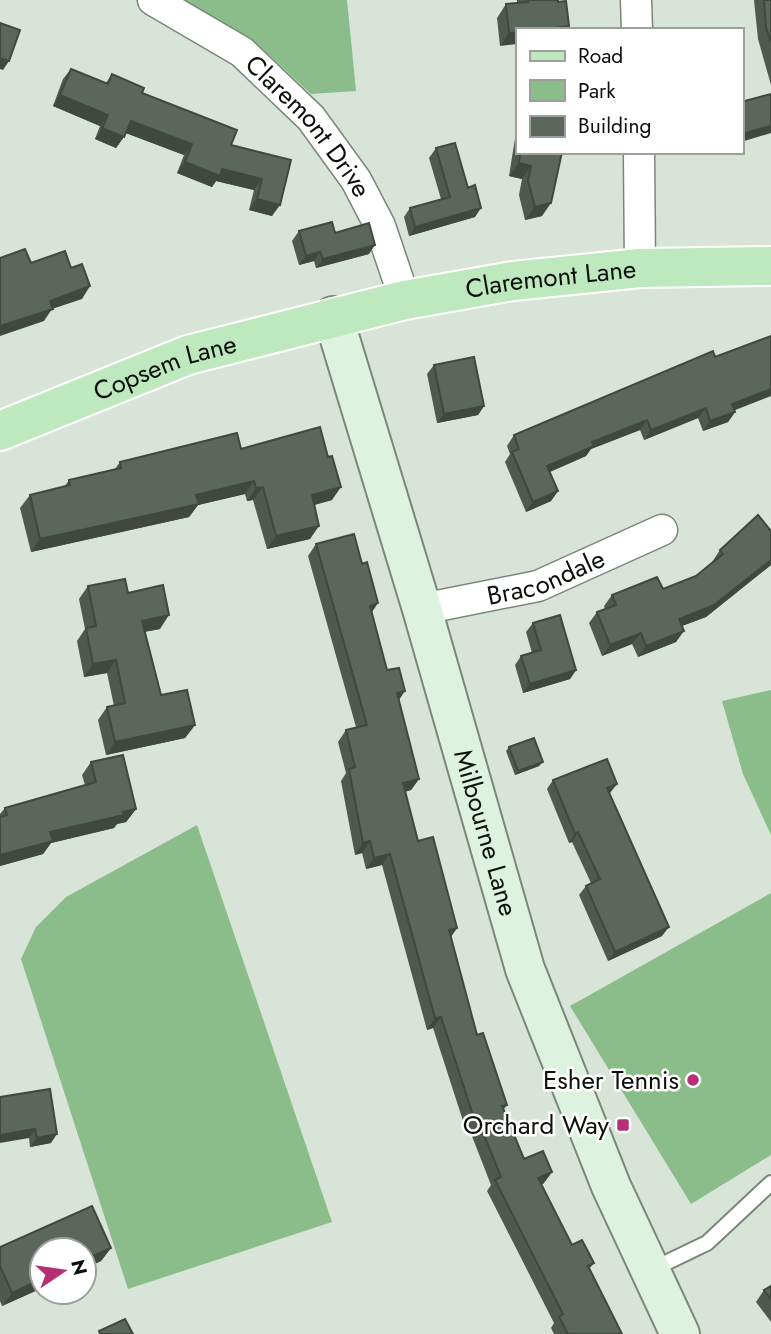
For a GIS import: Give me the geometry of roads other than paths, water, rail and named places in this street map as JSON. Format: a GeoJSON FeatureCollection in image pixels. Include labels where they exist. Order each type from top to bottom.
{"type":"FeatureCollection","features":[{"type":"Feature","properties":{"kind":"main road","name":"Claremont Lane"},"geometry":{"type":"LineString","coordinates":[[333,316],[513,281],[640,268],[771,266]]}},
{"type":"Feature","properties":{"kind":"main road","name":"Copsem Lane"},"geometry":{"type":"LineString","coordinates":[[0,431],[188,355],[333,316]]}},
{"type":"Feature","properties":{"kind":"street","name":"Claremont Drive"},"geometry":{"type":"LineString","coordinates":[[153,0],[242,52],[311,118],[356,180],[380,226],[405,300]]}},
{"type":"Feature","properties":{"kind":"street"},"geometry":{"type":"LineString","coordinates":[[636,0],[637,28]]}},
{"type":"Feature","properties":{"kind":"street"},"geometry":{"type":"LineString","coordinates":[[639,154],[640,268]]}},
{"type":"Feature","properties":{"kind":"street","name":"Milbourne Lane"},"geometry":{"type":"LineString","coordinates":[[333,316],[422,609],[525,969],[649,1271],[680,1334]]}},
{"type":"Feature","properties":{"kind":"street","name":"Bracondale"},"geometry":{"type":"LineString","coordinates":[[422,609],[538,586],[662,530]]}},
{"type":"Feature","properties":{"kind":"lane"},"geometry":{"type":"LineString","coordinates":[[649,1271],[707,1243],[771,1183]]}},
{"type":"Feature","properties":{"kind":"place","name":"Esher Tennis"},"geometry":{"type":"Point","coordinates":[693,1080]}},
{"type":"Feature","properties":{"kind":"place","name":"Orchard Way"},"geometry":{"type":"Point","coordinates":[623,1125]}}]}
